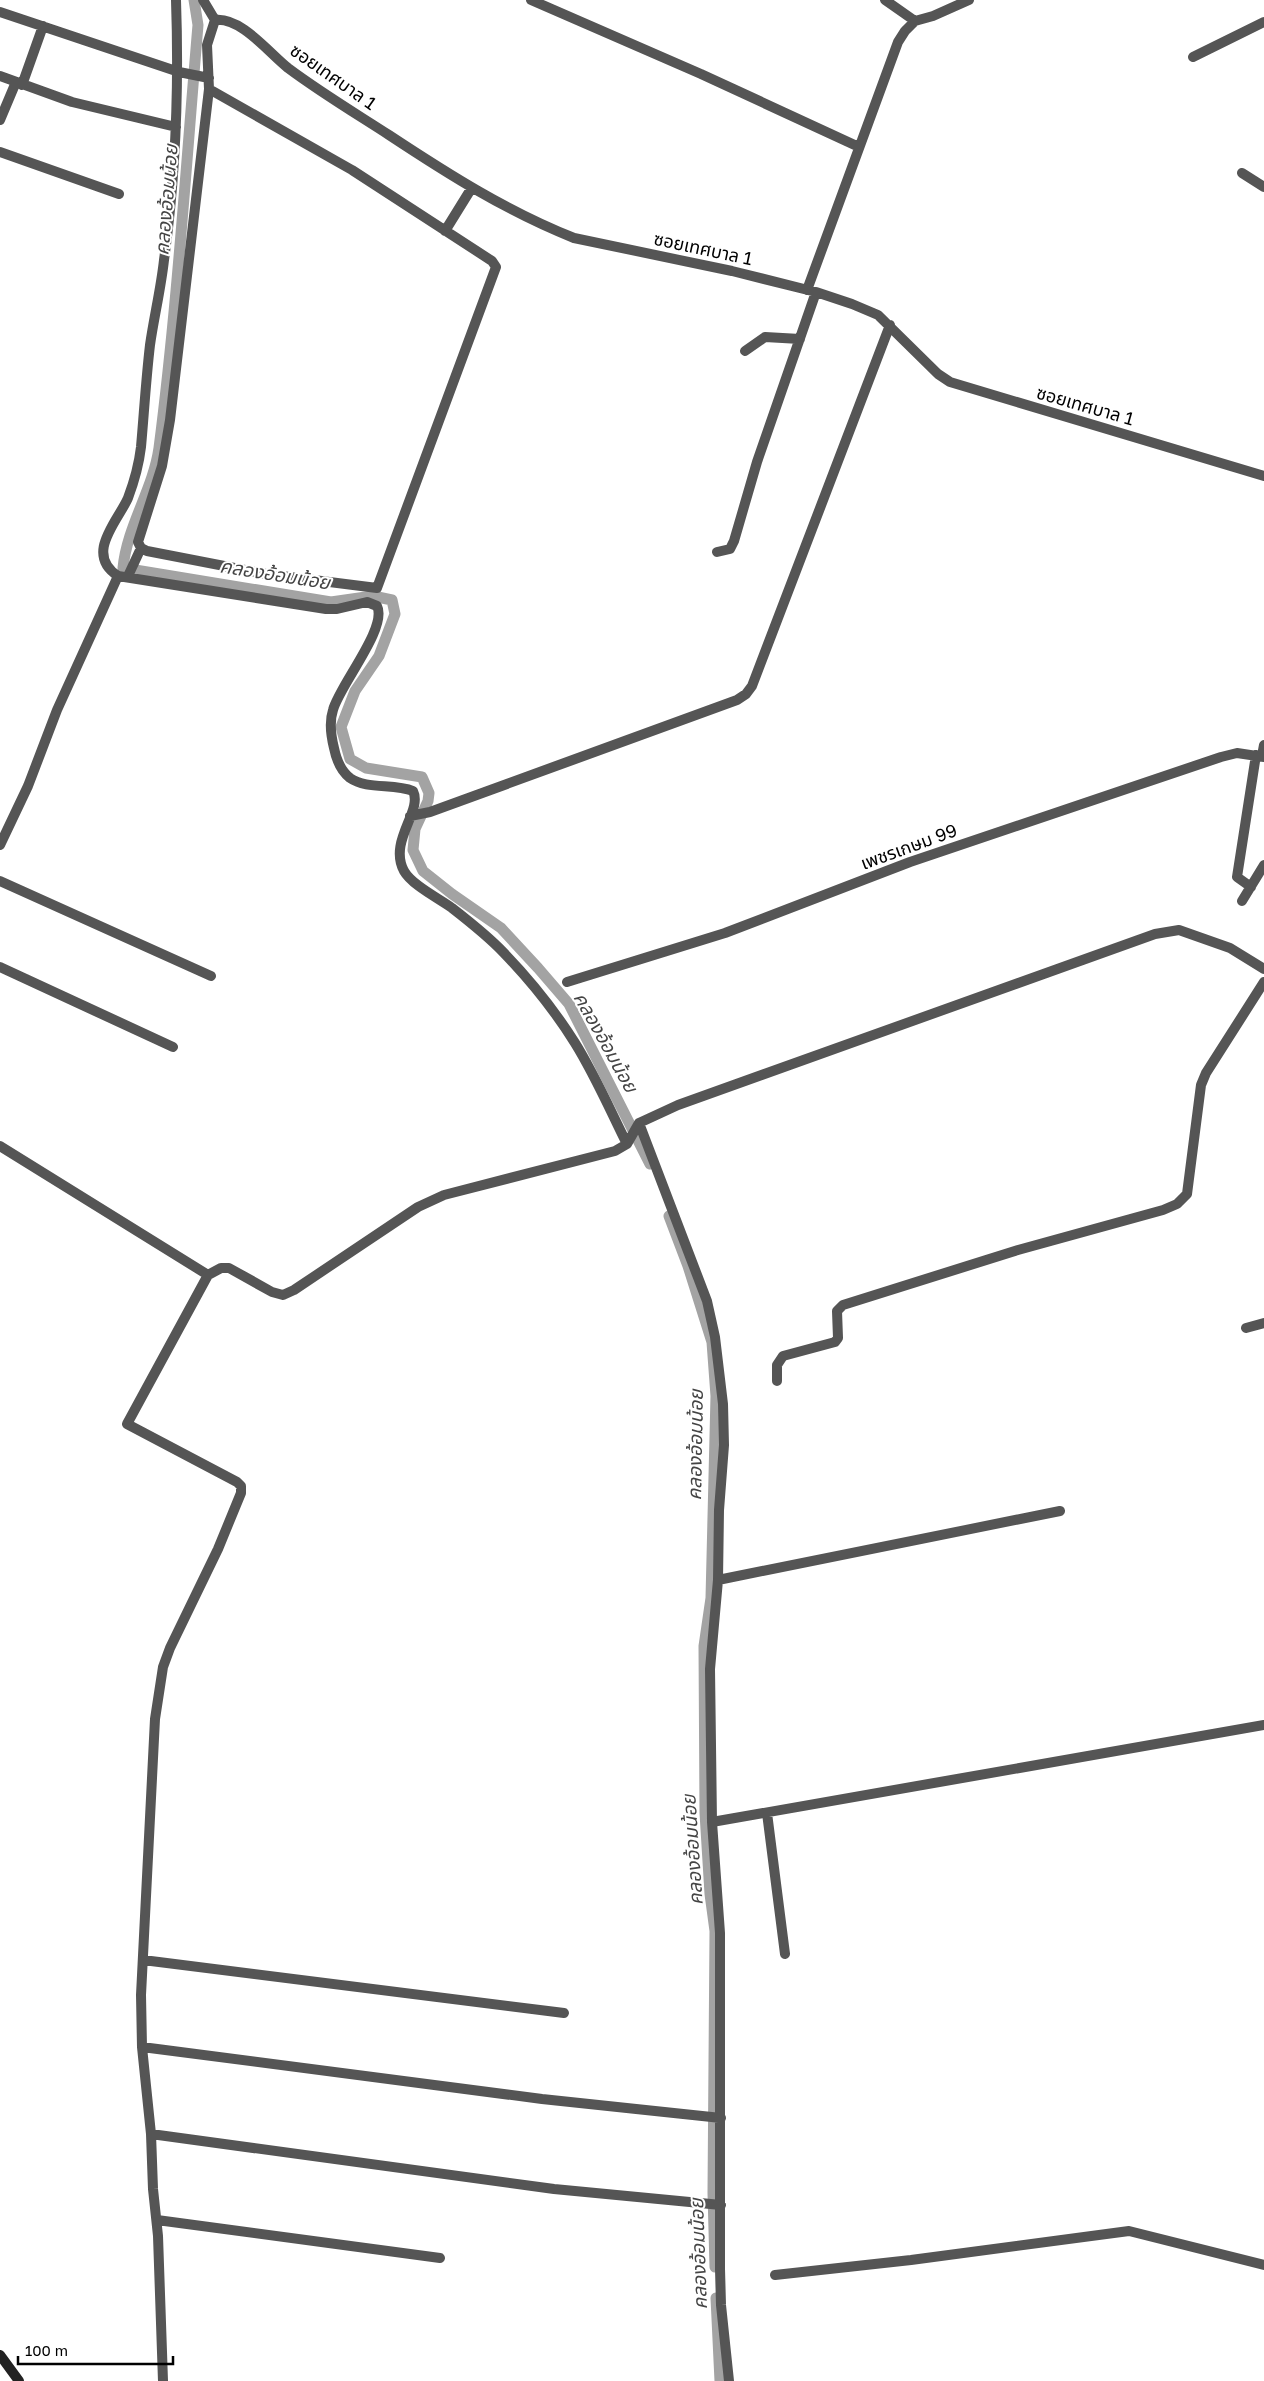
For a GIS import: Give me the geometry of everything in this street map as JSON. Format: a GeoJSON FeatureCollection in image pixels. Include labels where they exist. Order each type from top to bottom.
{"type":"FeatureCollection","features":[{"type":"Feature","properties":{"kind":"main road"},"geometry":{"type":"LineString","coordinates":[[0,2355],[19,2381]]}},
{"type":"Feature","properties":{"kind":"street"},"geometry":{"type":"LineString","coordinates":[[176,0],[182,73],[164,261],[150,346],[140,450],[127,500],[106,534],[104,559],[119,573],[326,609],[337,609],[367,602],[377,606],[379,616],[369,642],[333,709],[332,738],[336,756],[342,770],[350,778],[363,783],[413,791],[415,801],[412,816],[400,848],[400,861],[407,875],[504,952],[575,1044],[628,1143]]}},
{"type":"Feature","properties":{"kind":"street"},"geometry":{"type":"LineString","coordinates":[[139,552],[138,542],[162,466],[170,420],[209,89],[204,77],[207,45],[214,20],[203,0]]}},
{"type":"Feature","properties":{"kind":"street"},"geometry":{"type":"LineString","coordinates":[[531,0],[692,70],[859,147]]}},
{"type":"Feature","properties":{"kind":"street"},"geometry":{"type":"LineString","coordinates":[[884,0],[915,21]]}},
{"type":"Feature","properties":{"kind":"street"},"geometry":{"type":"LineString","coordinates":[[717,552],[730,549],[734,541],[757,462],[800,339],[812,291],[859,147],[893,52],[904,31],[915,21],[955,8],[969,0]]}},
{"type":"Feature","properties":{"kind":"street"},"geometry":{"type":"LineString","coordinates":[[0,12],[182,73],[204,77]]}},
{"type":"Feature","properties":{"kind":"street","name":"ซอยเทศบาล 1"},"geometry":{"type":"LineString","coordinates":[[214,20],[224,19],[239,25],[289,68],[470,188],[574,238],[812,291],[868,310],[890,325],[938,374],[950,382],[1264,476]]}},
{"type":"Feature","properties":{"kind":"street"},"geometry":{"type":"LineString","coordinates":[[1193,57],[1264,22]]}},
{"type":"Feature","properties":{"kind":"street"},"geometry":{"type":"LineString","coordinates":[[0,120],[19,84],[43,26]]}},
{"type":"Feature","properties":{"kind":"street"},"geometry":{"type":"LineString","coordinates":[[0,76],[72,102],[176,127]]}},
{"type":"Feature","properties":{"kind":"street"},"geometry":{"type":"LineString","coordinates":[[0,845],[28,786],[57,710],[119,573],[139,552],[147,551],[266,574],[377,588],[496,267],[492,261],[352,170],[209,89]]}},
{"type":"Feature","properties":{"kind":"street"},"geometry":{"type":"LineString","coordinates":[[0,152],[119,194]]}},
{"type":"Feature","properties":{"kind":"street"},"geometry":{"type":"LineString","coordinates":[[1242,173],[1264,187]]}},
{"type":"Feature","properties":{"kind":"street"},"geometry":{"type":"LineString","coordinates":[[445,231],[470,188]]}},
{"type":"Feature","properties":{"kind":"street"},"geometry":{"type":"LineString","coordinates":[[412,816],[430,812],[574,761],[737,700],[746,694],[752,686],[890,325]]}},
{"type":"Feature","properties":{"kind":"street"},"geometry":{"type":"LineString","coordinates":[[745,351],[765,337],[800,339]]}},
{"type":"Feature","properties":{"kind":"street"},"geometry":{"type":"LineString","coordinates":[[1250,887],[1237,877],[1264,745]]}},
{"type":"Feature","properties":{"kind":"street","name":"เพชรเกษม 99"},"geometry":{"type":"LineString","coordinates":[[566,982],[725,933],[910,862],[1221,757],[1237,753],[1261,756]]}},
{"type":"Feature","properties":{"kind":"street"},"geometry":{"type":"LineString","coordinates":[[1242,901],[1264,865]]}},
{"type":"Feature","properties":{"kind":"street"},"geometry":{"type":"LineString","coordinates":[[0,881],[211,976]]}},
{"type":"Feature","properties":{"kind":"street"},"geometry":{"type":"LineString","coordinates":[[163,2381],[157,2220],[142,2047],[143,1960],[155,1719],[163,1666],[218,1549],[241,1493],[241,1486],[237,1482],[127,1424],[208,1275],[221,1268],[229,1268],[272,1292],[283,1295],[294,1290],[430,1200],[606,1154],[628,1143],[638,1125],[678,1105],[1155,934],[1179,930],[1230,948],[1264,969]]}},
{"type":"Feature","properties":{"kind":"street"},"geometry":{"type":"LineString","coordinates":[[0,967],[173,1047]]}},
{"type":"Feature","properties":{"kind":"street"},"geometry":{"type":"LineString","coordinates":[[777,1381],[777,1365],[783,1356],[835,1342],[838,1338],[837,1311],[843,1304],[1018,1250],[1163,1210],[1183,1200],[1186,1194],[1201,1085],[1206,1073],[1264,982]]}},
{"type":"Feature","properties":{"kind":"street"},"geometry":{"type":"LineString","coordinates":[[638,1125],[707,1301],[716,1337],[724,1413],[724,1446],[719,1510],[718,1580],[710,1670],[712,1822],[720,1924],[716,2205],[721,2305],[729,2381]]}},
{"type":"Feature","properties":{"kind":"street"},"geometry":{"type":"LineString","coordinates":[[0,1146],[208,1275]]}},
{"type":"Feature","properties":{"kind":"street"},"geometry":{"type":"LineString","coordinates":[[1246,1328],[1264,1323]]}},
{"type":"Feature","properties":{"kind":"street"},"geometry":{"type":"LineString","coordinates":[[718,1580],[1060,1511]]}},
{"type":"Feature","properties":{"kind":"street"},"geometry":{"type":"LineString","coordinates":[[712,1822],[1264,1724]]}},
{"type":"Feature","properties":{"kind":"street"},"geometry":{"type":"LineString","coordinates":[[767,1813],[785,1954]]}},
{"type":"Feature","properties":{"kind":"street"},"geometry":{"type":"LineString","coordinates":[[143,1960],[564,2013]]}},
{"type":"Feature","properties":{"kind":"street"},"geometry":{"type":"LineString","coordinates":[[142,2047],[542,2099],[717,2117]]}},
{"type":"Feature","properties":{"kind":"street"},"geometry":{"type":"LineString","coordinates":[[151,2134],[554,2189],[716,2205]]}},
{"type":"Feature","properties":{"kind":"street"},"geometry":{"type":"LineString","coordinates":[[157,2220],[440,2258]]}},
{"type":"Feature","properties":{"kind":"street"},"geometry":{"type":"LineString","coordinates":[[775,2275],[911,2260],[1129,2231],[1264,2265]]}},
{"type":"Feature","properties":{"kind":"waterway","name":"คลองอ้อมน้อย"},"geometry":{"type":"LineString","coordinates":[[194,0],[198,25],[176,290],[159,448],[151,479],[129,537],[123,568],[331,602],[373,596],[392,600],[395,614],[379,656],[355,691],[341,727],[350,759],[366,768],[422,777],[429,793],[428,801],[415,829],[413,850],[423,871],[501,928],[569,1004],[650,1164]]}},
{"type":"Feature","properties":{"kind":"waterway","name":"คลองอ้อมน้อย"},"geometry":{"type":"LineString","coordinates":[[669,1216],[688,1266],[712,1342],[716,1396],[711,1598],[704,1646],[705,1813],[710,1894],[715,1931],[713,2193],[715,2267]]}},
{"type":"Feature","properties":{"kind":"waterway","name":"คลองอ้อมน้อย"},"geometry":{"type":"LineString","coordinates":[[716,2298],[720,2381]]}}]}
